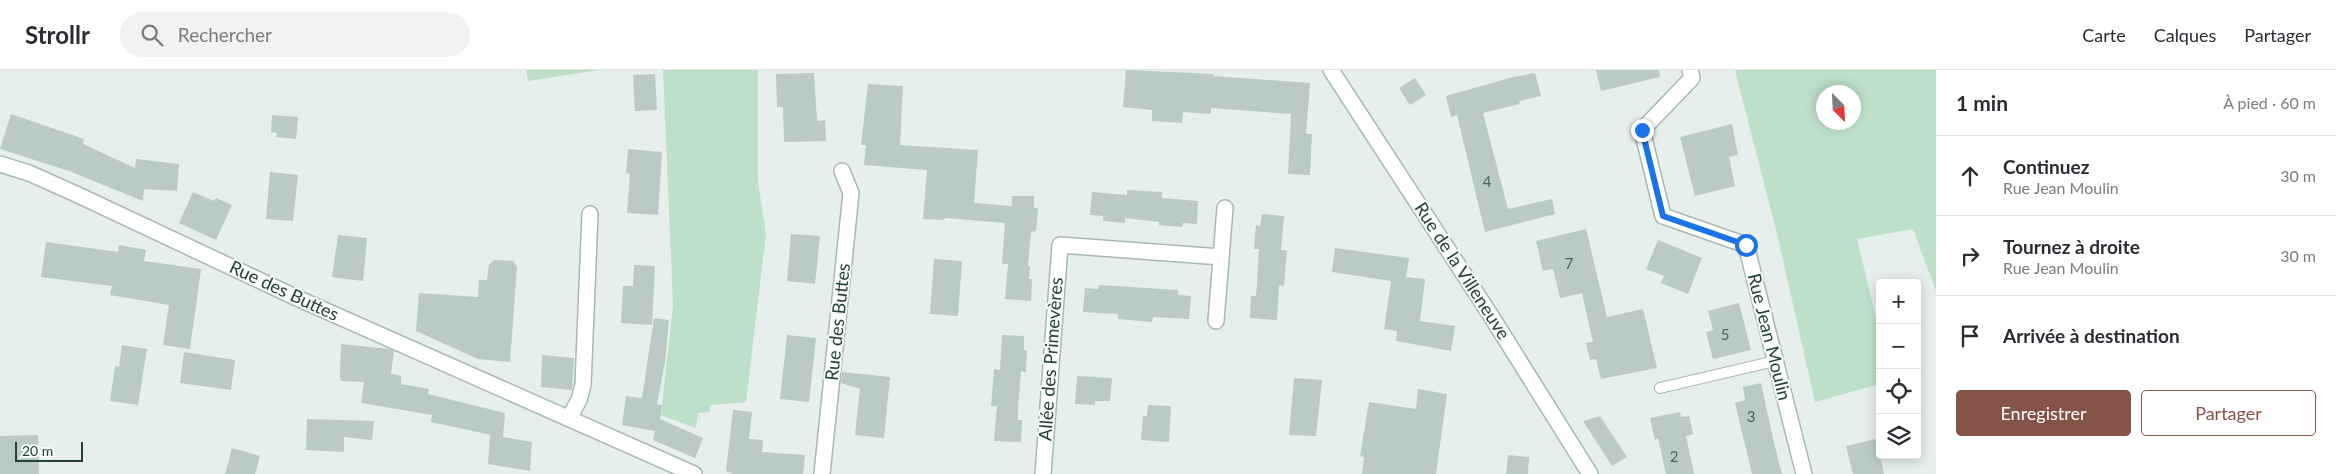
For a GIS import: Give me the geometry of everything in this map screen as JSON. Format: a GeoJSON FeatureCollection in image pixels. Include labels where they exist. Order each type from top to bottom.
{"type":"FeatureCollection","features":[{"type":"Feature","properties":{"kind":"street","name":"Rue de la Villeneuve"},"geometry":{"type":"LineString","coordinates":[[1331,70],[1493,319],[1590,474]]}},
{"type":"Feature","properties":{"kind":"street","name":"Rue Jean Moulin"},"geometry":{"type":"LineString","coordinates":[[1690,70],[1692,78],[1642,130],[1663,216],[1746,245],[1804,474]]}},
{"type":"Feature","properties":{"kind":"street","name":"Rue des Buttes"},"geometry":{"type":"LineString","coordinates":[[0,164],[29,173],[297,298],[694,474]]}},
{"type":"Feature","properties":{"kind":"street","name":"Rue des Buttes"},"geometry":{"type":"LineString","coordinates":[[822,474],[851,193],[842,171]]}},
{"type":"Feature","properties":{"kind":"street"},"geometry":{"type":"LineString","coordinates":[[1216,321],[1224,208]]}},
{"type":"Feature","properties":{"kind":"street"},"geometry":{"type":"LineString","coordinates":[[569,418],[579,400],[583,385],[590,214]]}},
{"type":"Feature","properties":{"kind":"street","name":"Allée des Primevères"},"geometry":{"type":"LineString","coordinates":[[1042,474],[1060,245],[1221,257]]}},
{"type":"Feature","properties":{"kind":"lane"},"geometry":{"type":"LineString","coordinates":[[1660,388],[1775,361]]}},
{"type":"Feature","properties":{"kind":"green space"},"geometry":{"type":"Polygon","coordinates":[[[526,70],[600,70],[528,81],[526,70]]]}},
{"type":"Feature","properties":{"kind":"green space"},"geometry":{"type":"Polygon","coordinates":[[[663,70],[758,70],[758,182],[766,234],[746,402],[710,405],[710,412],[698,413],[696,428],[661,415],[673,305],[663,70]]]}},
{"type":"Feature","properties":{"kind":"green space"},"geometry":{"type":"Polygon","coordinates":[[[1735,70],[1936,70],[1936,291],[1913,229],[1857,239],[1876,317],[1876,385],[1815,402],[1778,238],[1735,70]]]}},
{"type":"Feature","properties":{"kind":"building"},"geometry":{"type":"Polygon","coordinates":[[[1126,70],[1214,74],[1213,76],[1310,83],[1306,134],[1312,134],[1310,175],[1288,174],[1291,114],[1211,108],[1211,114],[1183,112],[1182,123],[1152,121],[1152,110],[1123,107],[1126,70]]]}},
{"type":"Feature","properties":{"kind":"building"},"geometry":{"type":"Polygon","coordinates":[[[1596,70],[1659,70],[1660,77],[1601,91],[1596,70]]]}},
{"type":"Feature","properties":{"kind":"building"},"geometry":{"type":"Polygon","coordinates":[[[814,73],[817,121],[825,120],[826,141],[784,142],[783,107],[777,107],[776,74],[814,73]]]}},
{"type":"Feature","properties":{"kind":"building"},"geometry":{"type":"Polygon","coordinates":[[[1535,73],[1541,96],[1519,101],[1520,104],[1483,113],[1508,209],[1552,199],[1555,214],[1485,232],[1457,115],[1451,117],[1446,96],[1513,77],[1535,73]]]}},
{"type":"Feature","properties":{"kind":"building"},"geometry":{"type":"Polygon","coordinates":[[[655,74],[657,110],[635,111],[633,75],[655,74]]]}},
{"type":"Feature","properties":{"kind":"building"},"geometry":{"type":"Polygon","coordinates":[[[1415,78],[1426,95],[1410,105],[1399,88],[1415,78]]]}},
{"type":"Feature","properties":{"kind":"building"},"geometry":{"type":"Polygon","coordinates":[[[868,84],[903,86],[900,145],[978,150],[974,203],[1012,206],[1012,196],[1034,196],[1034,208],[1038,208],[1036,231],[1031,232],[1028,266],[1030,266],[1029,279],[1032,279],[1031,301],[1005,299],[1008,264],[1002,264],[1005,223],[945,218],[944,220],[923,219],[927,170],[864,165],[866,145],[861,145],[868,84]]]}},
{"type":"Feature","properties":{"kind":"building"},"geometry":{"type":"Polygon","coordinates":[[[11,114],[84,139],[83,144],[135,168],[136,159],[179,164],[177,191],[144,189],[143,201],[69,171],[0,149],[11,114]]]}},
{"type":"Feature","properties":{"kind":"building"},"geometry":{"type":"Polygon","coordinates":[[[272,115],[298,117],[296,139],[276,137],[277,133],[271,132],[272,115]]]}},
{"type":"Feature","properties":{"kind":"building"},"geometry":{"type":"Polygon","coordinates":[[[1732,124],[1738,155],[1729,157],[1735,186],[1695,196],[1680,137],[1732,124]]]}},
{"type":"Feature","properties":{"kind":"building"},"geometry":{"type":"Polygon","coordinates":[[[628,149],[662,152],[658,215],[627,213],[630,174],[626,173],[628,149]]]}},
{"type":"Feature","properties":{"kind":"building"},"geometry":{"type":"Polygon","coordinates":[[[270,172],[298,175],[293,221],[266,219],[270,172]]]}},
{"type":"Feature","properties":{"kind":"building"},"geometry":{"type":"Polygon","coordinates":[[[1127,190],[1162,192],[1162,198],[1198,201],[1197,224],[1183,223],[1182,227],[1159,225],[1159,222],[1125,218],[1125,223],[1103,221],[1103,216],[1090,215],[1092,192],[1127,195],[1127,190]]]}},
{"type":"Feature","properties":{"kind":"building"},"geometry":{"type":"Polygon","coordinates":[[[193,192],[214,201],[216,198],[232,205],[216,240],[179,223],[193,192]]]}},
{"type":"Feature","properties":{"kind":"building"},"geometry":{"type":"Polygon","coordinates":[[[1262,214],[1284,216],[1281,250],[1287,250],[1284,286],[1279,285],[1277,320],[1250,318],[1251,296],[1256,296],[1257,284],[1259,249],[1254,249],[1256,225],[1260,226],[1262,214]]]}},
{"type":"Feature","properties":{"kind":"building"},"geometry":{"type":"Polygon","coordinates":[[[1586,229],[1607,317],[1643,309],[1657,368],[1601,379],[1596,359],[1590,360],[1586,343],[1593,342],[1582,293],[1560,298],[1553,269],[1543,271],[1536,241],[1586,229]]]}},
{"type":"Feature","properties":{"kind":"building"},"geometry":{"type":"Polygon","coordinates":[[[791,234],[820,236],[815,284],[787,281],[791,234]]]}},
{"type":"Feature","properties":{"kind":"building"},"geometry":{"type":"Polygon","coordinates":[[[338,235],[367,238],[363,281],[332,277],[338,235]]]}},
{"type":"Feature","properties":{"kind":"building"},"geometry":{"type":"Polygon","coordinates":[[[1658,240],[1702,258],[1688,294],[1661,283],[1664,276],[1646,269],[1658,240]]]}},
{"type":"Feature","properties":{"kind":"building"},"geometry":{"type":"Polygon","coordinates":[[[46,242],[118,252],[119,245],[146,250],[144,261],[201,269],[190,349],[163,345],[169,305],[110,295],[112,286],[41,277],[46,242]]]}},
{"type":"Feature","properties":{"kind":"building"},"geometry":{"type":"Polygon","coordinates":[[[1335,248],[1409,258],[1406,277],[1425,279],[1420,321],[1455,326],[1451,351],[1396,341],[1397,331],[1384,329],[1391,281],[1332,272],[1335,248]]]}},
{"type":"Feature","properties":{"kind":"building"},"geometry":{"type":"Polygon","coordinates":[[[934,259],[962,261],[958,316],[930,314],[934,259]]]}},
{"type":"Feature","properties":{"kind":"building"},"geometry":{"type":"Polygon","coordinates":[[[494,260],[513,261],[517,267],[510,362],[478,359],[416,331],[419,293],[478,297],[479,280],[487,280],[489,265],[494,260]]]}},
{"type":"Feature","properties":{"kind":"building"},"geometry":{"type":"Polygon","coordinates":[[[634,265],[655,266],[652,325],[621,323],[623,286],[633,286],[634,265]]]}},
{"type":"Feature","properties":{"kind":"building"},"geometry":{"type":"Polygon","coordinates":[[[1099,285],[1178,290],[1178,295],[1191,296],[1189,319],[1153,317],[1152,322],[1118,319],[1118,314],[1083,312],[1085,288],[1098,289],[1099,285]]]}},
{"type":"Feature","properties":{"kind":"building"},"geometry":{"type":"Polygon","coordinates":[[[1739,303],[1751,350],[1713,359],[1706,332],[1713,330],[1708,311],[1739,303]]]}},
{"type":"Feature","properties":{"kind":"building"},"geometry":{"type":"Polygon","coordinates":[[[654,318],[669,320],[665,362],[657,404],[662,405],[660,419],[703,438],[695,458],[653,440],[655,431],[622,425],[626,396],[642,398],[654,318]]]}},
{"type":"Feature","properties":{"kind":"building"},"geometry":{"type":"Polygon","coordinates":[[[787,335],[816,338],[809,402],[780,399],[787,335]]]}},
{"type":"Feature","properties":{"kind":"building"},"geometry":{"type":"Polygon","coordinates":[[[1002,335],[1024,336],[1024,350],[1027,350],[1026,372],[1021,371],[1018,408],[1018,420],[1022,420],[1021,442],[994,441],[997,406],[991,406],[994,369],[1000,370],[1002,335]]]}},
{"type":"Feature","properties":{"kind":"building"},"geometry":{"type":"Polygon","coordinates":[[[341,344],[394,351],[391,374],[401,376],[401,384],[429,389],[428,394],[505,413],[503,437],[532,442],[530,471],[488,464],[490,435],[496,436],[431,422],[432,415],[361,403],[364,382],[341,381],[341,344]]]}},
{"type":"Feature","properties":{"kind":"building"},"geometry":{"type":"Polygon","coordinates":[[[122,345],[147,349],[138,405],[110,401],[115,366],[119,367],[122,345]]]}},
{"type":"Feature","properties":{"kind":"building"},"geometry":{"type":"Polygon","coordinates":[[[184,352],[235,360],[231,390],[180,383],[184,352]]]}},
{"type":"Feature","properties":{"kind":"building"},"geometry":{"type":"Polygon","coordinates":[[[542,355],[574,358],[572,390],[541,387],[542,355]]]}},
{"type":"Feature","properties":{"kind":"building"},"geometry":{"type":"Polygon","coordinates":[[[842,372],[890,377],[884,438],[855,435],[860,389],[841,383],[842,372]]]}},
{"type":"Feature","properties":{"kind":"building"},"geometry":{"type":"Polygon","coordinates":[[[1077,376],[1112,378],[1110,401],[1095,401],[1095,405],[1075,404],[1077,376]]]}},
{"type":"Feature","properties":{"kind":"building"},"geometry":{"type":"Polygon","coordinates":[[[1294,378],[1322,380],[1316,436],[1289,435],[1294,378]]]}},
{"type":"Feature","properties":{"kind":"building"},"geometry":{"type":"Polygon","coordinates":[[[1761,383],[1782,474],[1752,474],[1735,403],[1745,400],[1743,387],[1761,383]]]}},
{"type":"Feature","properties":{"kind":"building"},"geometry":{"type":"Polygon","coordinates":[[[1418,389],[1447,394],[1436,474],[1362,474],[1364,457],[1360,456],[1369,402],[1416,409],[1418,389]]]}},
{"type":"Feature","properties":{"kind":"building"},"geometry":{"type":"Polygon","coordinates":[[[1148,405],[1171,406],[1169,442],[1141,440],[1143,416],[1147,416],[1148,405]]]}},
{"type":"Feature","properties":{"kind":"building"},"geometry":{"type":"Polygon","coordinates":[[[733,410],[752,412],[749,439],[763,440],[762,452],[805,455],[803,474],[733,474],[726,471],[733,410]]]}},
{"type":"Feature","properties":{"kind":"building"},"geometry":{"type":"Polygon","coordinates":[[[1680,412],[1681,417],[1689,416],[1693,434],[1686,436],[1694,474],[1666,474],[1658,438],[1655,440],[1650,418],[1680,412]]]}},
{"type":"Feature","properties":{"kind":"building"},"geometry":{"type":"Polygon","coordinates":[[[1600,416],[1627,457],[1612,466],[1583,421],[1600,416]]]}},
{"type":"Feature","properties":{"kind":"building"},"geometry":{"type":"Polygon","coordinates":[[[307,419],[374,421],[372,440],[344,437],[344,452],[306,450],[307,419]]]}},
{"type":"Feature","properties":{"kind":"building"},"geometry":{"type":"Polygon","coordinates":[[[38,435],[39,474],[0,474],[0,436],[38,435]]]}},
{"type":"Feature","properties":{"kind":"building"},"geometry":{"type":"Polygon","coordinates":[[[1876,439],[1876,459],[1881,459],[1884,474],[1853,474],[1846,446],[1876,439]]]}},
{"type":"Feature","properties":{"kind":"building"},"geometry":{"type":"Polygon","coordinates":[[[232,448],[260,456],[255,474],[225,474],[232,448]]]}},
{"type":"Feature","properties":{"kind":"building"},"geometry":{"type":"Polygon","coordinates":[[[1508,455],[1529,457],[1528,474],[1506,474],[1508,455]]]}},
{"type":"Feature","properties":{"kind":"route"},"geometry":{"type":"LineString","coordinates":[[1642,130],[1663,216],[1746,245]]}}]}
